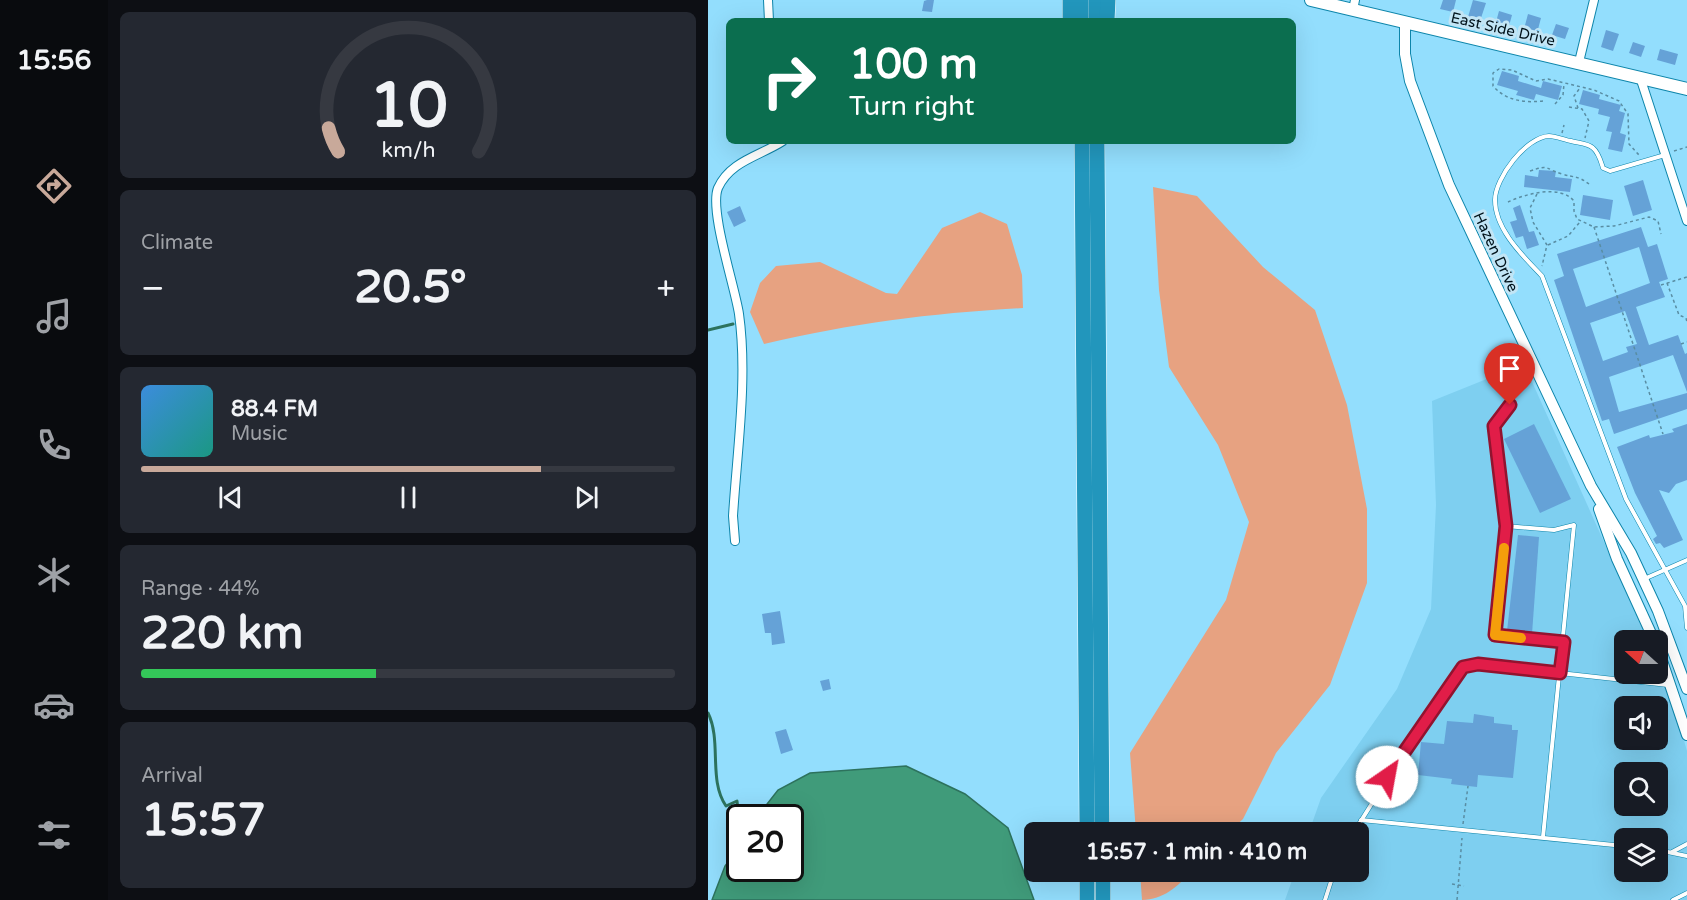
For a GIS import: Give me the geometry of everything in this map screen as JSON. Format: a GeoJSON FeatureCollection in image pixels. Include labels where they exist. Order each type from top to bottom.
{"type":"FeatureCollection","features":[{"type":"Feature","properties":{"kind":"highway"},"geometry":{"type":"LineString","coordinates":[[1070,0],[1070,18]]}},
{"type":"Feature","properties":{"kind":"highway"},"geometry":{"type":"LineString","coordinates":[[1081,0],[1081,18]]}},
{"type":"Feature","properties":{"kind":"highway"},"geometry":{"type":"LineString","coordinates":[[1096,0],[1096,18]]}},
{"type":"Feature","properties":{"kind":"highway"},"geometry":{"type":"LineString","coordinates":[[1107,18],[1108,0]]}},
{"type":"Feature","properties":{"kind":"highway"},"geometry":{"type":"LineString","coordinates":[[1074,144],[1083,265]]}},
{"type":"Feature","properties":{"kind":"highway"},"geometry":{"type":"LineString","coordinates":[[1082,144],[1087,822]]}},
{"type":"Feature","properties":{"kind":"highway"},"geometry":{"type":"LineString","coordinates":[[1098,144],[1102,822]]}},
{"type":"Feature","properties":{"kind":"highway"},"geometry":{"type":"LineString","coordinates":[[1087,882],[1087,900]]}},
{"type":"Feature","properties":{"kind":"highway"},"geometry":{"type":"LineString","coordinates":[[1103,882],[1103,900]]}},
{"type":"Feature","properties":{"kind":"main road","name":"East Side Drive"},"geometry":{"type":"LineString","coordinates":[[1311,0],[1354,5],[1405,22],[1687,89]]}},
{"type":"Feature","properties":{"kind":"street"},"geometry":{"type":"LineString","coordinates":[[768,0],[770,18]]}},
{"type":"Feature","properties":{"kind":"street"},"geometry":{"type":"LineString","coordinates":[[1579,62],[1594,0]]}},
{"type":"Feature","properties":{"kind":"street","name":"Hazen Drive"},"geometry":{"type":"LineString","coordinates":[[1405,22],[1405,54],[1410,81],[1449,185],[1591,486],[1631,553],[1644,580],[1687,689]]}},
{"type":"Feature","properties":{"kind":"street"},"geometry":{"type":"LineString","coordinates":[[1640,77],[1669,153],[1687,221]]}},
{"type":"Feature","properties":{"kind":"street"},"geometry":{"type":"LineString","coordinates":[[735,541],[733,516],[742,346],[731,273],[717,212],[717,191],[727,172],[735,165],[777,144]]}},
{"type":"Feature","properties":{"kind":"street","name":"Hazen Drive"},"geometry":{"type":"LineString","coordinates":[[1591,486],[1617,559],[1649,630]]}},
{"type":"Feature","properties":{"kind":"street"},"geometry":{"type":"LineString","coordinates":[[1668,675],[1687,735]]}},
{"type":"Feature","properties":{"kind":"lane"},"geometry":{"type":"LineString","coordinates":[[1669,153],[1610,171],[1603,168],[1597,152],[1589,145],[1548,136],[1525,148],[1502,179],[1495,201],[1513,245],[1523,259],[1540,274],[1626,500],[1654,554],[1667,569],[1685,606],[1687,628]]}},
{"type":"Feature","properties":{"kind":"lane"},"geometry":{"type":"LineString","coordinates":[[1510,405],[1494,426],[1506,526],[1495,635],[1564,642]]}},
{"type":"Feature","properties":{"kind":"lane"},"geometry":{"type":"LineString","coordinates":[[1506,526],[1554,530],[1574,525],[1543,837]]}},
{"type":"Feature","properties":{"kind":"lane"},"geometry":{"type":"LineString","coordinates":[[1644,580],[1687,560]]}},
{"type":"Feature","properties":{"kind":"lane"},"geometry":{"type":"LineString","coordinates":[[1614,679],[1478,664],[1463,667],[1421,725],[1361,820],[1614,845]]}},
{"type":"Feature","properties":{"kind":"lane"},"geometry":{"type":"LineString","coordinates":[[1662,684],[1672,685]]}},
{"type":"Feature","properties":{"kind":"lane"},"geometry":{"type":"LineString","coordinates":[[1672,853],[1687,844]]}},
{"type":"Feature","properties":{"kind":"lane"},"geometry":{"type":"LineString","coordinates":[[1668,852],[1687,856]]}},
{"type":"Feature","properties":{"kind":"lane"},"geometry":{"type":"LineString","coordinates":[[1325,900],[1331,882]]}},
{"type":"Feature","properties":{"kind":"lane"},"geometry":{"type":"LineString","coordinates":[[1673,900],[1687,893]]}},
{"type":"Feature","properties":{"kind":"path"},"geometry":{"type":"LineString","coordinates":[[1543,101],[1519,102],[1500,92],[1493,86],[1493,73],[1504,69],[1536,81],[1548,80],[1594,90],[1623,104],[1629,119],[1629,144],[1636,150]]}},
{"type":"Feature","properties":{"kind":"path"},"geometry":{"type":"LineString","coordinates":[[1555,104],[1563,95],[1564,83]]}},
{"type":"Feature","properties":{"kind":"path"},"geometry":{"type":"LineString","coordinates":[[1578,109],[1574,96],[1581,87]]}},
{"type":"Feature","properties":{"kind":"path"},"geometry":{"type":"LineString","coordinates":[[1569,107],[1582,109],[1589,121],[1587,129]]}},
{"type":"Feature","properties":{"kind":"path"},"geometry":{"type":"LineString","coordinates":[[1669,153],[1687,147]]}},
{"type":"Feature","properties":{"kind":"path"},"geometry":{"type":"LineString","coordinates":[[1530,171],[1542,167],[1552,168],[1562,174],[1576,176],[1589,184]]}},
{"type":"Feature","properties":{"kind":"path"},"geometry":{"type":"LineString","coordinates":[[1538,193],[1531,202],[1531,215],[1547,245],[1540,274]]}},
{"type":"Feature","properties":{"kind":"path"},"geometry":{"type":"LineString","coordinates":[[1508,202],[1538,193],[1563,194],[1571,197],[1575,204],[1575,216],[1580,222],[1594,227],[1614,226],[1649,217],[1658,221],[1661,234]]}},
{"type":"Feature","properties":{"kind":"path"},"geometry":{"type":"LineString","coordinates":[[1547,245],[1568,236],[1580,222]]}},
{"type":"Feature","properties":{"kind":"path"},"geometry":{"type":"LineString","coordinates":[[1594,227],[1664,434]]}},
{"type":"Feature","properties":{"kind":"path"},"geometry":{"type":"LineString","coordinates":[[1661,285],[1687,277]]}},
{"type":"Feature","properties":{"kind":"path"},"geometry":{"type":"LineString","coordinates":[[1667,283],[1679,315],[1686,318],[1687,322]]}},
{"type":"Feature","properties":{"kind":"path"},"geometry":{"type":"LineString","coordinates":[[1681,344],[1687,342]]}},
{"type":"Feature","properties":{"kind":"path"},"geometry":{"type":"LineString","coordinates":[[1457,900],[1468,786]]}},
{"type":"Feature","properties":{"kind":"path"},"geometry":{"type":"LineString","coordinates":[[1452,884],[1464,885]]}},
{"type":"Feature","properties":{"kind":"shaded area"},"geometry":{"type":"Polygon","coordinates":[[[1153,187],[1197,196],[1263,267],[1315,310],[1347,405],[1367,509],[1367,583],[1330,685],[1276,753],[1240,822],[1135,822],[1130,753],[1226,600],[1249,522],[1218,445],[1169,367],[1159,290],[1153,187]]]}},
{"type":"Feature","properties":{"kind":"shaded area"},"geometry":{"type":"Polygon","coordinates":[[[980,212],[1007,224],[1022,275],[1023,308],[893,320],[829,330],[764,344],[750,312],[760,283],[776,266],[820,262],[886,293],[897,294],[942,228],[980,212]]]}},
{"type":"Feature","properties":{"kind":"shaded area"},"geometry":{"type":"Polygon","coordinates":[[[1524,364],[1644,630],[1614,630],[1614,684],[1666,684],[1674,706],[1687,751],[1687,900],[1285,900],[1291,882],[1369,882],[1369,822],[1313,822],[1321,798],[1397,689],[1431,609],[1436,505],[1432,401],[1524,364]]]}},
{"type":"Feature","properties":{"kind":"shaded area"},"geometry":{"type":"Polygon","coordinates":[[[906,766],[965,794],[1008,828],[1024,872],[1024,882],[1028,882],[1034,900],[712,900],[726,865],[726,882],[804,882],[804,804],[767,804],[778,790],[810,773],[906,766]]]}},
{"type":"Feature","properties":{"kind":"shaded area"},"geometry":{"type":"Polygon","coordinates":[[[1141,882],[1180,882],[1157,898],[1142,900],[1141,882]]]}},
{"type":"Feature","properties":{"kind":"building"},"geometry":{"type":"Polygon","coordinates":[[[934,0],[932,12],[922,11],[924,1],[934,0]]]}},
{"type":"Feature","properties":{"kind":"building"},"geometry":{"type":"Polygon","coordinates":[[[1443,0],[1456,0],[1453,12],[1440,9],[1443,0]]]}},
{"type":"Feature","properties":{"kind":"building"},"geometry":{"type":"Polygon","coordinates":[[[1473,0],[1486,3],[1480,21],[1468,17],[1473,0]]]}},
{"type":"Feature","properties":{"kind":"building"},"geometry":{"type":"Polygon","coordinates":[[[1499,11],[1512,15],[1509,26],[1496,22],[1499,11]]]}},
{"type":"Feature","properties":{"kind":"building"},"geometry":{"type":"Polygon","coordinates":[[[1528,14],[1541,18],[1537,33],[1524,29],[1528,14]]]}},
{"type":"Feature","properties":{"kind":"building"},"geometry":{"type":"Polygon","coordinates":[[[1556,24],[1569,28],[1565,39],[1552,35],[1556,24]]]}},
{"type":"Feature","properties":{"kind":"building"},"geometry":{"type":"Polygon","coordinates":[[[1606,30],[1619,34],[1613,51],[1601,47],[1606,30]]]}},
{"type":"Feature","properties":{"kind":"building"},"geometry":{"type":"Polygon","coordinates":[[[1633,42],[1645,46],[1641,57],[1629,53],[1633,42]]]}},
{"type":"Feature","properties":{"kind":"building"},"geometry":{"type":"Polygon","coordinates":[[[1660,49],[1678,54],[1675,65],[1657,60],[1660,49]]]}},
{"type":"Feature","properties":{"kind":"building"},"geometry":{"type":"Polygon","coordinates":[[[1502,71],[1519,76],[1518,81],[1541,88],[1543,81],[1562,86],[1558,100],[1536,94],[1534,100],[1516,95],[1518,91],[1497,85],[1502,71]]]}},
{"type":"Feature","properties":{"kind":"building"},"geometry":{"type":"Polygon","coordinates":[[[1583,90],[1600,95],[1599,99],[1621,105],[1619,111],[1625,113],[1620,133],[1626,135],[1622,152],[1608,149],[1612,132],[1606,131],[1610,117],[1598,114],[1599,109],[1579,104],[1583,90]]]}},
{"type":"Feature","properties":{"kind":"building"},"geometry":{"type":"Polygon","coordinates":[[[1539,170],[1556,171],[1555,177],[1572,179],[1570,192],[1524,187],[1525,175],[1538,177],[1539,170]]]}},
{"type":"Feature","properties":{"kind":"building"},"geometry":{"type":"Polygon","coordinates":[[[1643,180],[1652,210],[1633,216],[1624,186],[1643,180]]]}},
{"type":"Feature","properties":{"kind":"building"},"geometry":{"type":"Polygon","coordinates":[[[1583,195],[1613,200],[1610,220],[1580,215],[1583,195]]]}},
{"type":"Feature","properties":{"kind":"building"},"geometry":{"type":"Polygon","coordinates":[[[1520,205],[1529,232],[1534,231],[1539,245],[1527,249],[1523,236],[1516,238],[1510,222],[1517,220],[1513,208],[1520,205]]]}},
{"type":"Feature","properties":{"kind":"building"},"geometry":{"type":"Polygon","coordinates":[[[740,206],[746,221],[734,227],[727,212],[740,206]]]}},
{"type":"Feature","properties":{"kind":"building"},"geometry":{"type":"Polygon","coordinates":[[[1641,227],[1648,247],[1657,244],[1668,279],[1659,282],[1665,297],[1636,307],[1649,345],[1678,335],[1685,354],[1687,353],[1687,392],[1673,355],[1609,377],[1619,412],[1687,393],[1687,409],[1614,434],[1609,419],[1602,421],[1554,280],[1564,276],[1557,254],[1641,227]],[[1639,247],[1573,269],[1586,307],[1650,283],[1639,247]],[[1625,311],[1590,323],[1603,361],[1628,352],[1626,347],[1637,344],[1625,311]]]}},
{"type":"Feature","properties":{"kind":"building"},"geometry":{"type":"Polygon","coordinates":[[[1534,424],[1571,499],[1540,513],[1504,439],[1534,424]]]}},
{"type":"Feature","properties":{"kind":"building"},"geometry":{"type":"Polygon","coordinates":[[[1687,424],[1687,480],[1676,484],[1669,493],[1659,490],[1683,540],[1664,548],[1660,543],[1656,544],[1653,539],[1657,536],[1635,493],[1617,447],[1649,435],[1650,438],[1674,432],[1672,429],[1687,424]]]}},
{"type":"Feature","properties":{"kind":"building"},"geometry":{"type":"Polygon","coordinates":[[[1518,535],[1539,537],[1532,634],[1507,631],[1518,535]]]}},
{"type":"Feature","properties":{"kind":"building"},"geometry":{"type":"Polygon","coordinates":[[[780,611],[785,643],[772,645],[771,633],[765,633],[762,614],[780,611]]]}},
{"type":"Feature","properties":{"kind":"building"},"geometry":{"type":"Polygon","coordinates":[[[829,679],[831,689],[823,691],[820,681],[829,679]]]}},
{"type":"Feature","properties":{"kind":"building"},"geometry":{"type":"Polygon","coordinates":[[[1474,714],[1494,717],[1494,723],[1512,725],[1512,730],[1518,730],[1513,778],[1478,775],[1477,787],[1451,784],[1452,779],[1418,775],[1421,742],[1444,744],[1447,721],[1473,723],[1474,714]]]}},
{"type":"Feature","properties":{"kind":"building"},"geometry":{"type":"Polygon","coordinates":[[[786,729],[793,750],[781,754],[775,732],[786,729]]]}},
{"type":"Feature","properties":{"kind":"waterway"},"geometry":{"type":"LineString","coordinates":[[708,330],[733,324]]}},
{"type":"Feature","properties":{"kind":"waterway"},"geometry":{"type":"LineString","coordinates":[[708,713],[714,736],[718,784],[726,806]]}},
{"type":"Feature","properties":{"kind":"waterway"},"geometry":{"type":"LineString","coordinates":[[730,804],[737,801],[737,804]]}},
{"type":"Feature","properties":{"kind":"slow traffic"},"geometry":{"type":"LineString","coordinates":[[1504,548],[1495,635],[1521,638]]}},
{"type":"Feature","properties":{"kind":"route"},"geometry":{"type":"LineString","coordinates":[[1387,777],[1463,667],[1478,664],[1560,673],[1564,642],[1495,635],[1506,526],[1494,426],[1510,405]]}}]}
